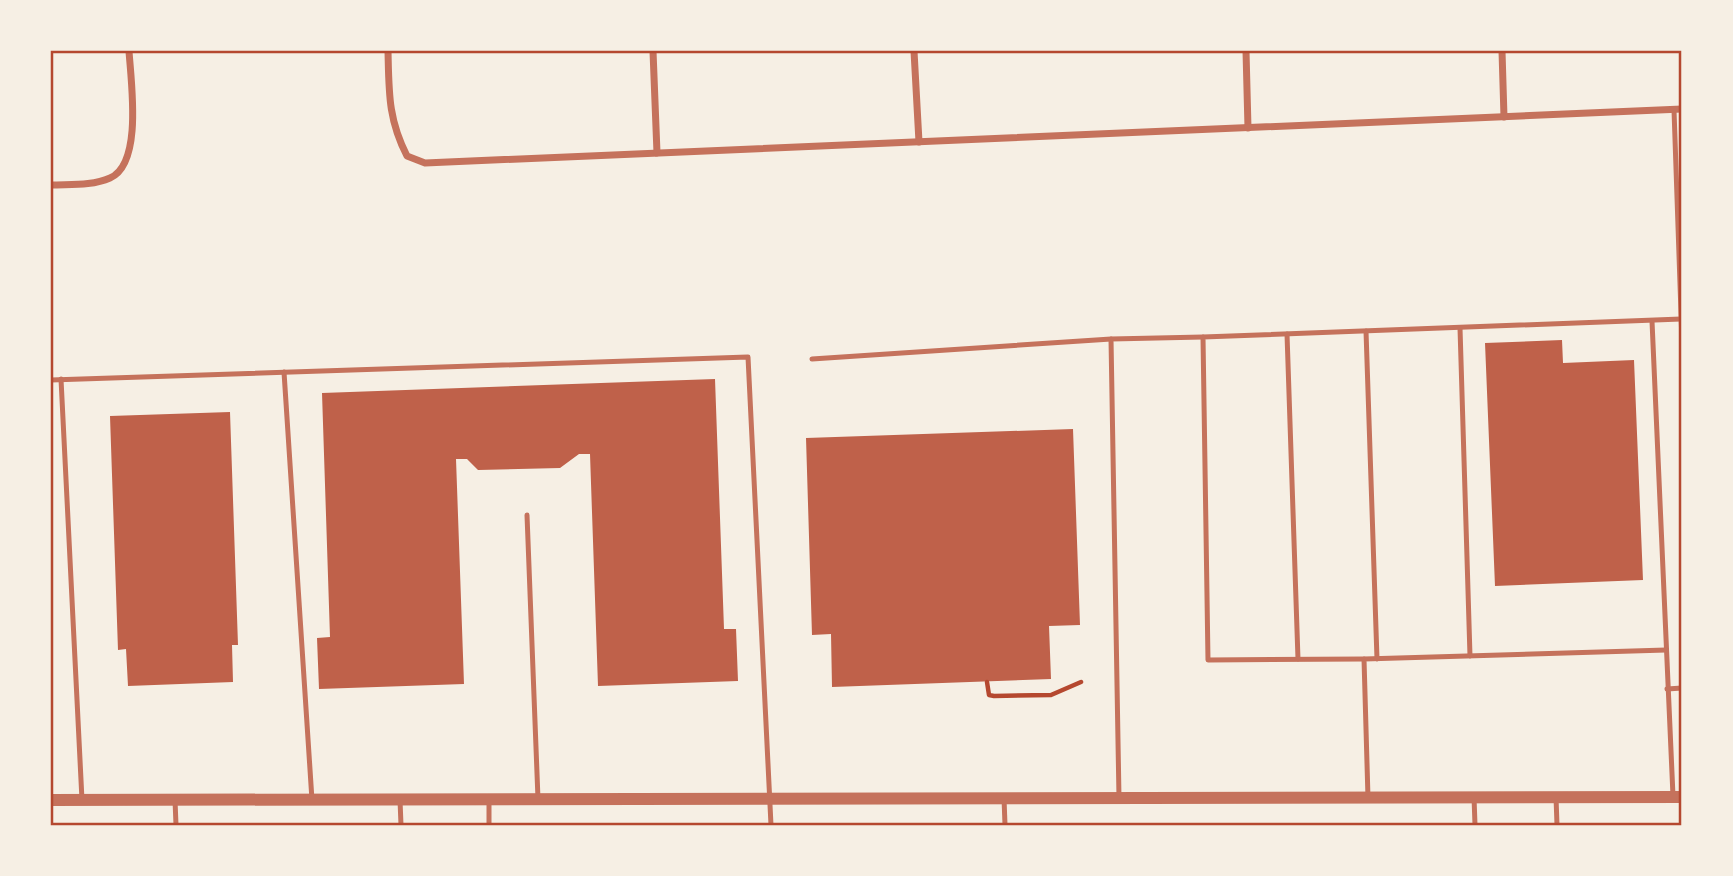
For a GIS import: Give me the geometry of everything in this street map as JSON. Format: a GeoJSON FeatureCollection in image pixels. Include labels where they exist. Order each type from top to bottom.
{"type":"FeatureCollection","features":[{"type":"Feature","properties":{"kind":"street"},"geometry":{"type":"LineString","coordinates":[[51,185],[91,184],[110,178],[123,170],[129,153],[132,112],[129,51]]}},
{"type":"Feature","properties":{"kind":"street"},"geometry":{"type":"LineString","coordinates":[[388,51],[390,112],[394,130],[407,156],[425,163],[1678,109]]}},
{"type":"Feature","properties":{"kind":"street"},"geometry":{"type":"LineString","coordinates":[[653,51],[657,153]]}},
{"type":"Feature","properties":{"kind":"street"},"geometry":{"type":"LineString","coordinates":[[914,51],[919,142]]}},
{"type":"Feature","properties":{"kind":"street"},"geometry":{"type":"LineString","coordinates":[[1246,51],[1248,128]]}},
{"type":"Feature","properties":{"kind":"street"},"geometry":{"type":"LineString","coordinates":[[1502,51],[1504,117]]}},
{"type":"Feature","properties":{"kind":"street"},"geometry":{"type":"LineString","coordinates":[[51,800],[1678,797]]}},
{"type":"Feature","properties":{"kind":"lane"},"geometry":{"type":"LineString","coordinates":[[1678,109],[1682,342]]}},
{"type":"Feature","properties":{"kind":"lane"},"geometry":{"type":"LineString","coordinates":[[813,359],[1111,340],[1681,319]]}},
{"type":"Feature","properties":{"kind":"lane"},"geometry":{"type":"LineString","coordinates":[[1651,321],[1667,689],[1678,797]]}},
{"type":"Feature","properties":{"kind":"lane"},"geometry":{"type":"LineString","coordinates":[[1460,328],[1470,656]]}},
{"type":"Feature","properties":{"kind":"lane"},"geometry":{"type":"LineString","coordinates":[[1366,331],[1377,659]]}},
{"type":"Feature","properties":{"kind":"lane"},"geometry":{"type":"LineString","coordinates":[[1287,334],[1297,659]]}},
{"type":"Feature","properties":{"kind":"lane"},"geometry":{"type":"LineString","coordinates":[[1203,337],[1208,660],[1377,659],[1666,650]]}},
{"type":"Feature","properties":{"kind":"lane"},"geometry":{"type":"LineString","coordinates":[[1111,340],[1119,798]]}},
{"type":"Feature","properties":{"kind":"lane"},"geometry":{"type":"LineString","coordinates":[[51,380],[748,357],[771,825]]}},
{"type":"Feature","properties":{"kind":"lane"},"geometry":{"type":"LineString","coordinates":[[284,372],[312,800]]}},
{"type":"Feature","properties":{"kind":"lane"},"geometry":{"type":"LineString","coordinates":[[61,379],[82,800]]}},
{"type":"Feature","properties":{"kind":"lane"},"geometry":{"type":"LineString","coordinates":[[527,515],[538,799]]}},
{"type":"Feature","properties":{"kind":"lane"},"geometry":{"type":"LineString","coordinates":[[1364,659],[1368,798]]}},
{"type":"Feature","properties":{"kind":"lane"},"geometry":{"type":"LineString","coordinates":[[1667,689],[1682,688]]}},
{"type":"Feature","properties":{"kind":"lane"},"geometry":{"type":"LineString","coordinates":[[1474,797],[1475,825]]}},
{"type":"Feature","properties":{"kind":"lane"},"geometry":{"type":"LineString","coordinates":[[1556,797],[1557,825]]}},
{"type":"Feature","properties":{"kind":"lane"},"geometry":{"type":"LineString","coordinates":[[1004,798],[1005,825]]}},
{"type":"Feature","properties":{"kind":"lane"},"geometry":{"type":"LineString","coordinates":[[400,799],[401,825]]}},
{"type":"Feature","properties":{"kind":"lane"},"geometry":{"type":"LineString","coordinates":[[489,799],[489,825]]}},
{"type":"Feature","properties":{"kind":"lane"},"geometry":{"type":"LineString","coordinates":[[175,800],[176,825]]}},
{"type":"Feature","properties":{"kind":"path"},"geometry":{"type":"LineString","coordinates":[[987,682],[989,695],[994,696],[1051,695],[1081,682]]}},
{"type":"Feature","properties":{"kind":"building"},"geometry":{"type":"Polygon","coordinates":[[[1562,340],[1563,363],[1634,360],[1643,580],[1495,586],[1485,343],[1562,340]]]}},
{"type":"Feature","properties":{"kind":"building"},"geometry":{"type":"Polygon","coordinates":[[[715,379],[724,629],[736,629],[738,681],[598,686],[590,454],[579,454],[560,468],[478,470],[467,459],[456,459],[464,684],[319,689],[317,638],[330,637],[322,393],[715,379]]]}},
{"type":"Feature","properties":{"kind":"building"},"geometry":{"type":"Polygon","coordinates":[[[230,412],[238,645],[232,645],[233,682],[128,686],[126,649],[118,650],[110,416],[230,412]]]}},
{"type":"Feature","properties":{"kind":"building"},"geometry":{"type":"Polygon","coordinates":[[[1073,429],[1080,625],[1049,626],[1051,679],[832,687],[831,634],[812,635],[806,438],[1073,429]]]}}]}
